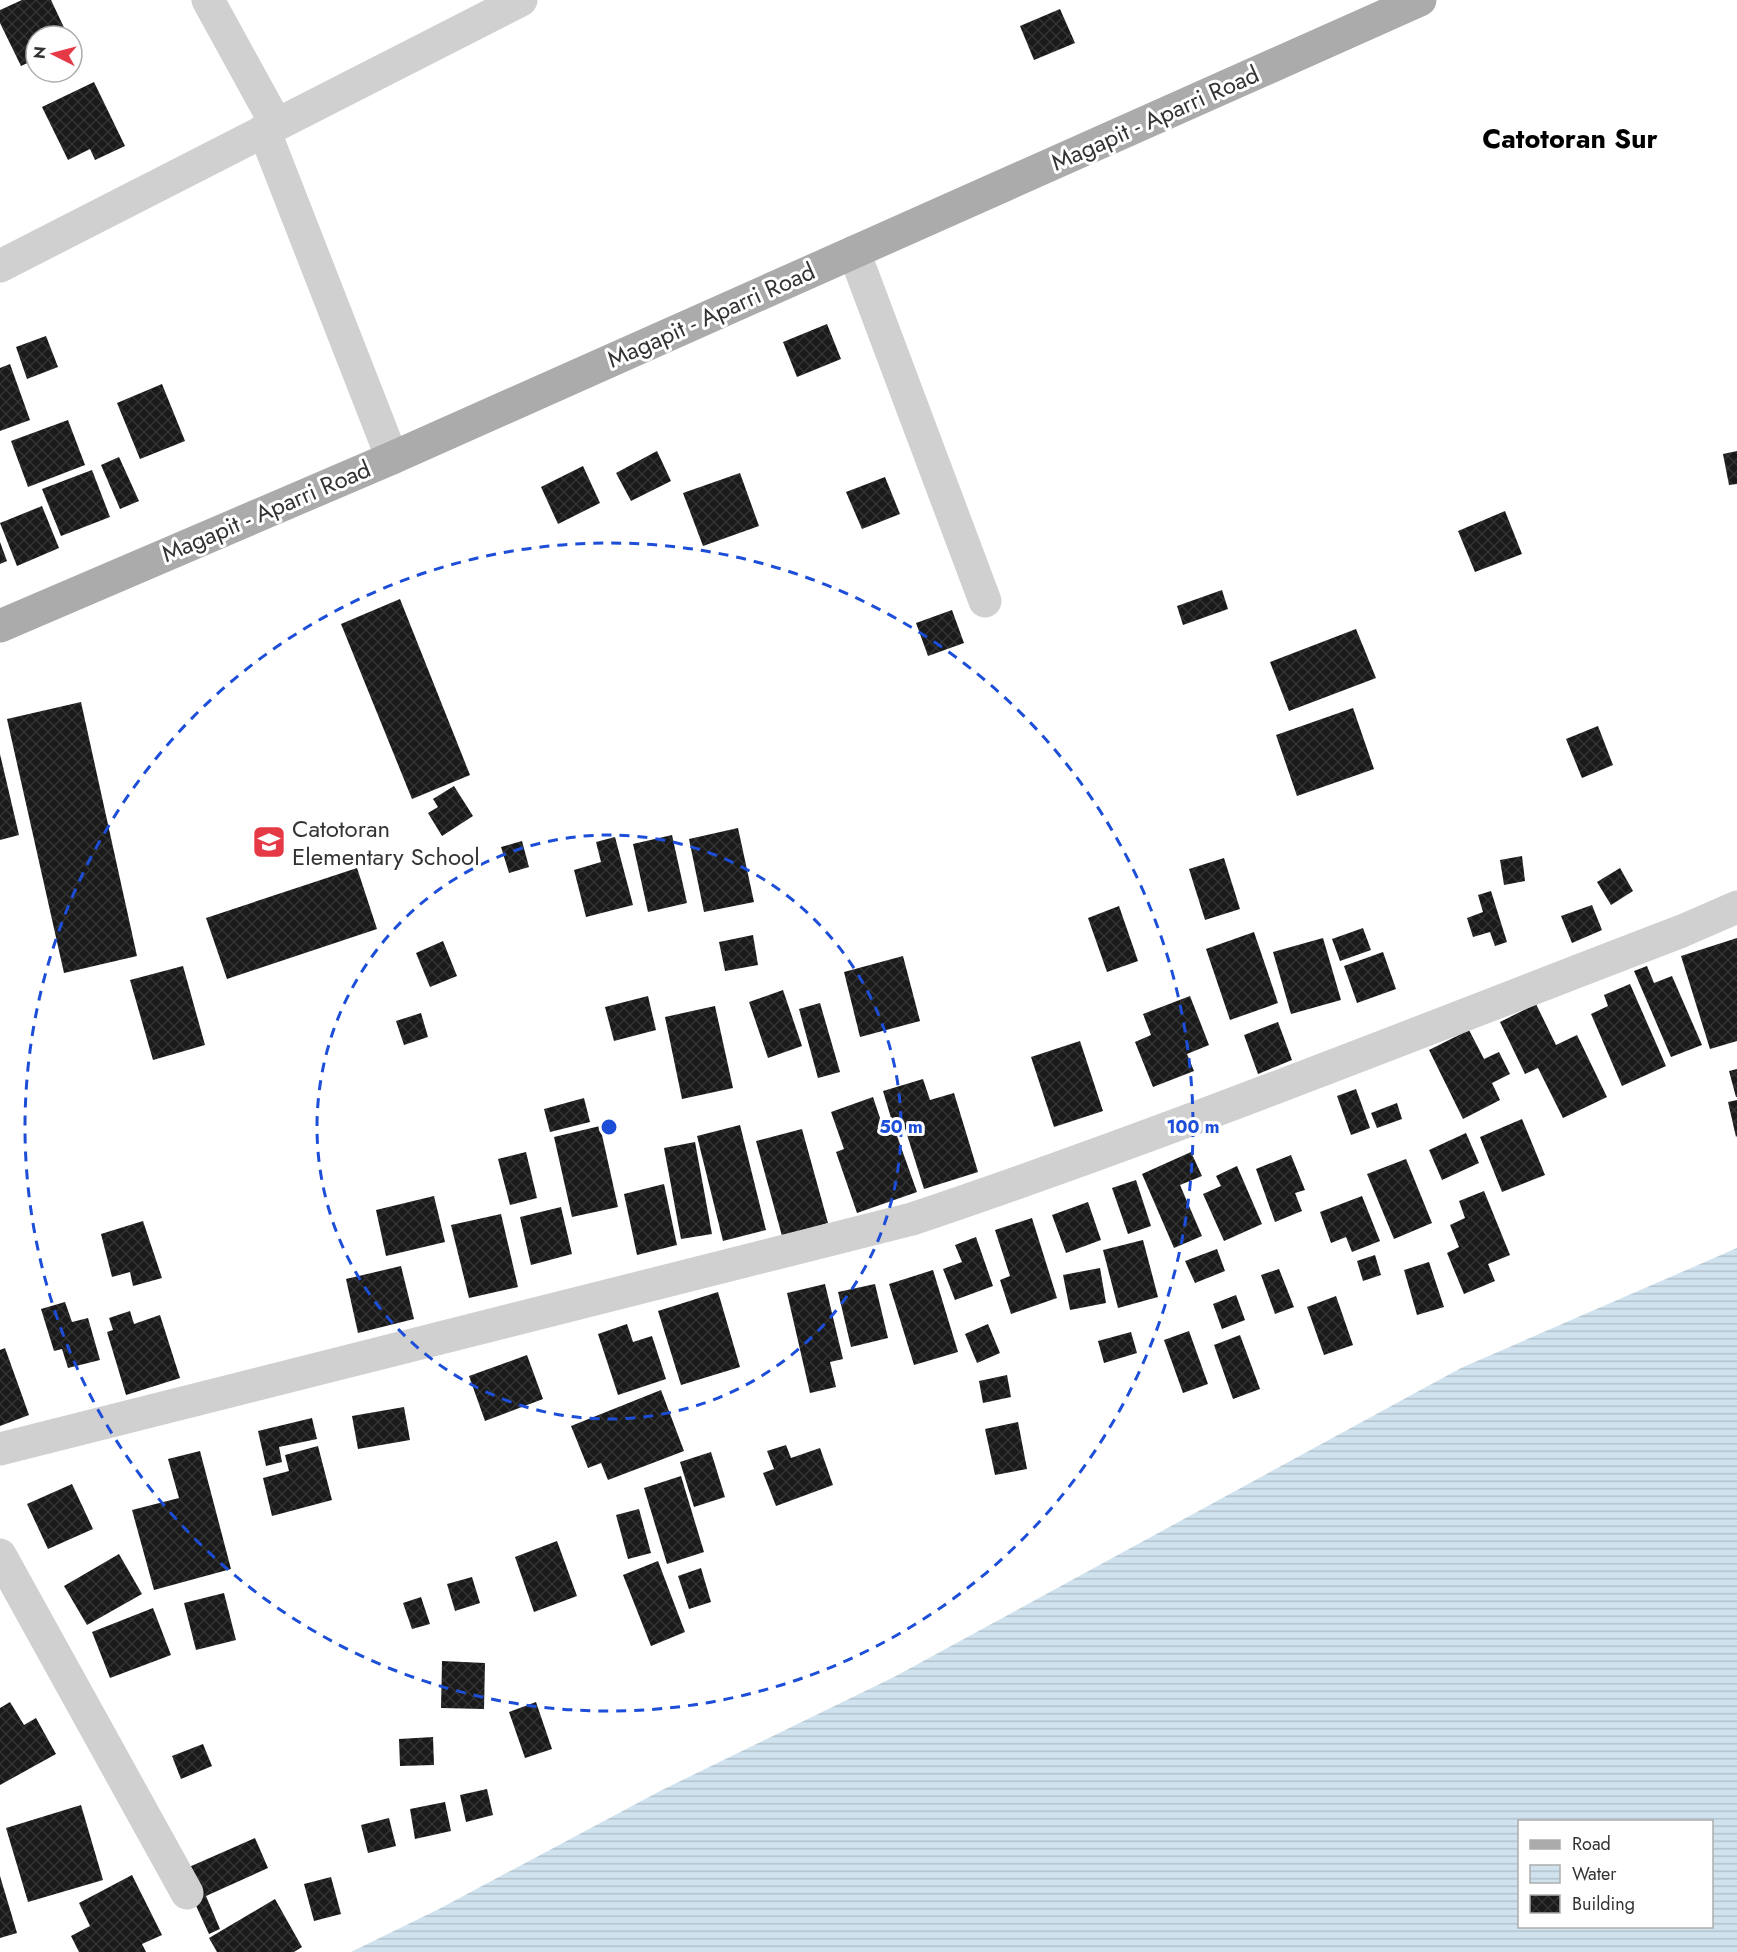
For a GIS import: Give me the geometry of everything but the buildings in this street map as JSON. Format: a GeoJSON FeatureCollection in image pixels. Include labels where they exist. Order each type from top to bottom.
{"type":"FeatureCollection","features":[{"type":"Feature","properties":{"kind":"main road","name":"Magapit - Aparri Road"},"geometry":{"type":"LineString","coordinates":[[0,626],[392,458],[1420,0]]}},
{"type":"Feature","properties":{"kind":"street"},"geometry":{"type":"LineString","coordinates":[[208,0],[270,127],[392,458]]}},
{"type":"Feature","properties":{"kind":"street"},"geometry":{"type":"LineString","coordinates":[[0,266],[521,0]]}},
{"type":"Feature","properties":{"kind":"street"},"geometry":{"type":"LineString","coordinates":[[854,252],[985,601]]}},
{"type":"Feature","properties":{"kind":"street"},"geometry":{"type":"LineString","coordinates":[[0,1449],[912,1219],[987,1194],[1302,1076],[1671,936],[1737,907]]}},
{"type":"Feature","properties":{"kind":"street"},"geometry":{"type":"LineString","coordinates":[[0,1555],[187,1893]]}},
{"type":"Feature","properties":{"kind":"water"},"geometry":{"type":"Polygon","coordinates":[[[1737,1248],[1737,1952],[351,1952],[439,1909],[662,1790],[894,1677],[1461,1368],[1737,1248]]]}},
{"type":"Feature","properties":{"kind":"place","name":"Catotoran Elementary School"},"geometry":{"type":"Point","coordinates":[269,842]}},
{"type":"Feature","properties":{"kind":"district","name":"Catotoran Sur"},"geometry":{"type":"Point","coordinates":[1570,138]}}]}
